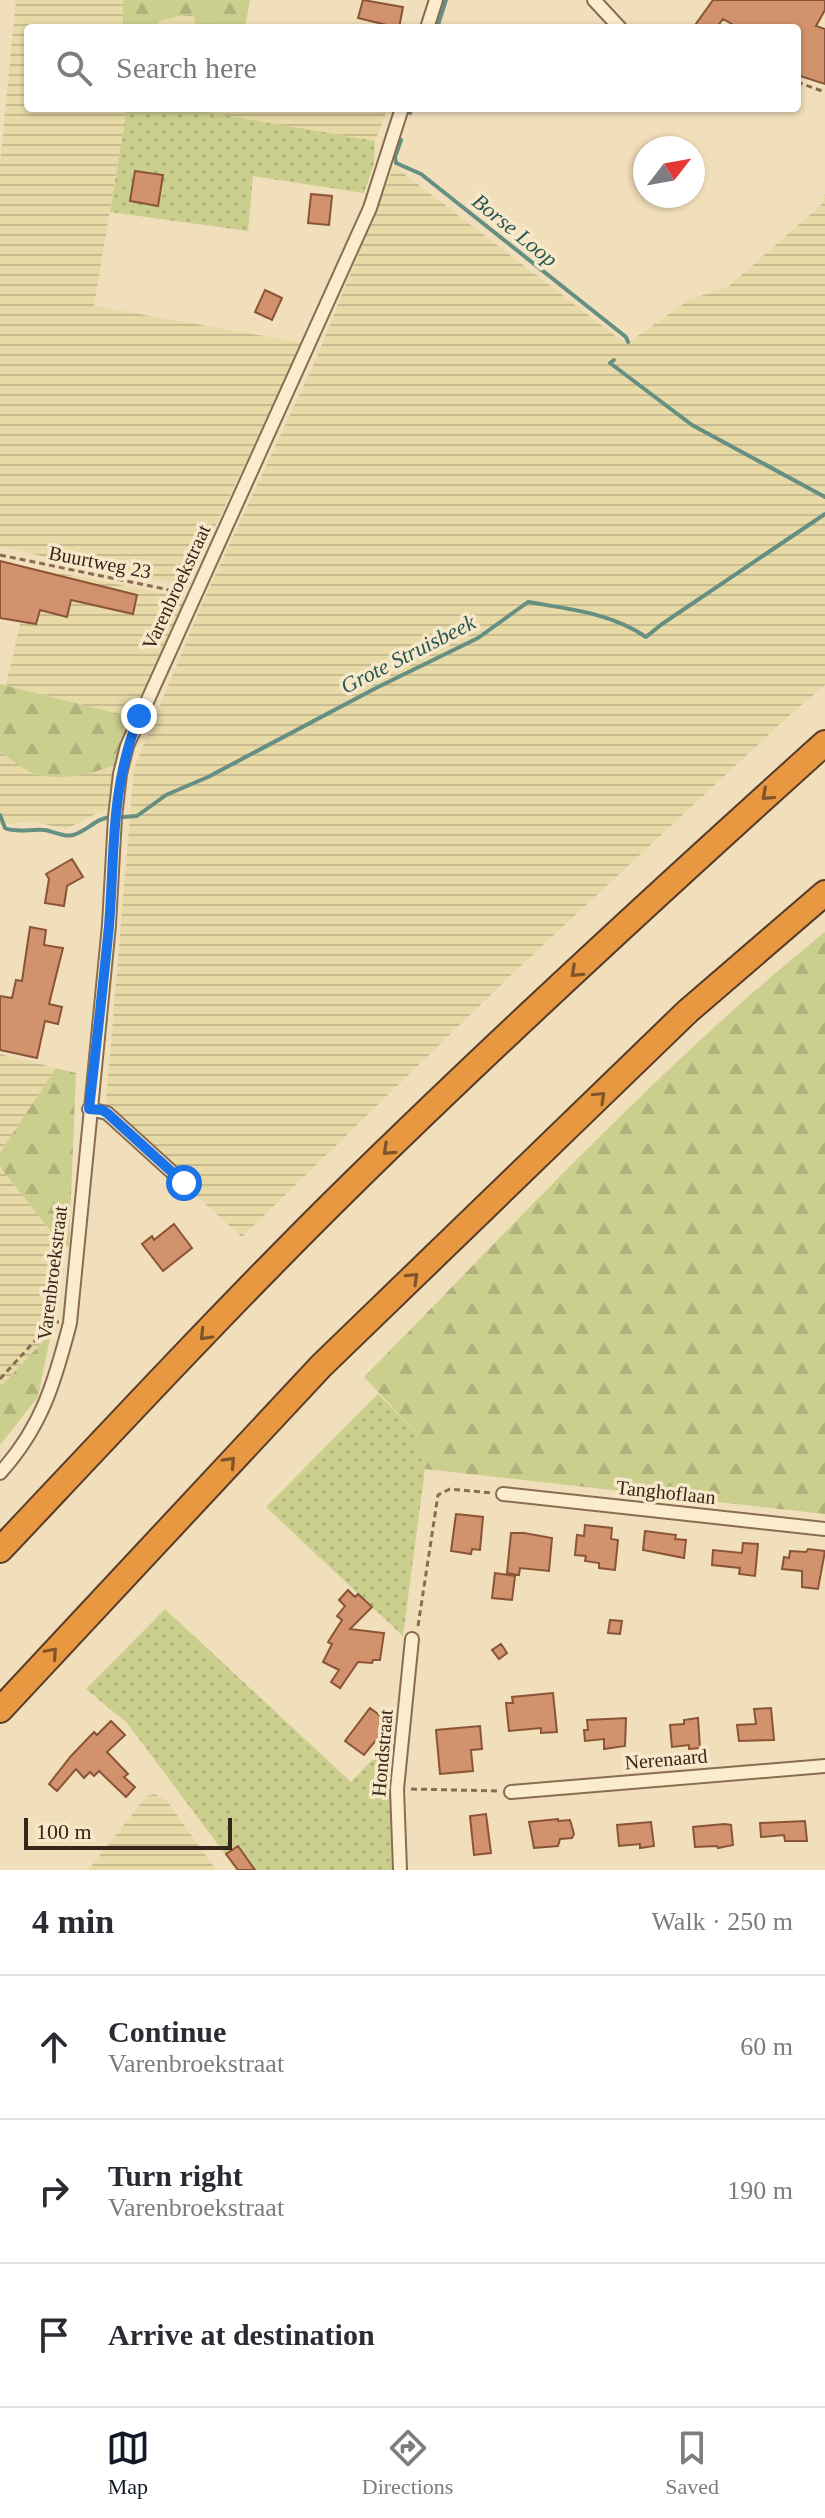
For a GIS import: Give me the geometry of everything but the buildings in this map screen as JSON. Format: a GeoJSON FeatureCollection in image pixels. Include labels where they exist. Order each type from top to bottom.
{"type":"FeatureCollection","features":[{"type":"Feature","properties":{"kind":"highway"},"geometry":{"type":"LineString","coordinates":[[0,1550],[352,1184],[657,895],[825,743]]}},
{"type":"Feature","properties":{"kind":"highway"},"geometry":{"type":"LineString","coordinates":[[0,1710],[321,1366],[688,1011],[825,893]]}},
{"type":"Feature","properties":{"kind":"street"},"geometry":{"type":"LineString","coordinates":[[428,24],[436,0]]}},
{"type":"Feature","properties":{"kind":"street"},"geometry":{"type":"LineString","coordinates":[[594,0],[616,24]]}},
{"type":"Feature","properties":{"kind":"street","name":"Varenbroekstraat"},"geometry":{"type":"LineString","coordinates":[[0,1473],[38,1422],[54,1384],[70,1323],[109,925],[120,774],[127,746],[370,208],[401,112]]}},
{"type":"Feature","properties":{"kind":"street"},"geometry":{"type":"LineString","coordinates":[[89,1109],[107,1113],[184,1183]]}},
{"type":"Feature","properties":{"kind":"street","name":"Tanghoflaan"},"geometry":{"type":"LineString","coordinates":[[503,1494],[825,1529]]}},
{"type":"Feature","properties":{"kind":"street","name":"Hondstraat"},"geometry":{"type":"LineString","coordinates":[[400,1870],[397,1789],[412,1639]]}},
{"type":"Feature","properties":{"kind":"street","name":"Nerenaard"},"geometry":{"type":"LineString","coordinates":[[511,1792],[825,1766]]}},
{"type":"Feature","properties":{"kind":"path"},"geometry":{"type":"LineString","coordinates":[[801,83],[825,92]]}},
{"type":"Feature","properties":{"kind":"path","name":"Buurtweg 23"},"geometry":{"type":"LineString","coordinates":[[0,555],[195,595]]}},
{"type":"Feature","properties":{"kind":"path"},"geometry":{"type":"LineString","coordinates":[[0,1379],[52,1322],[70,1323]]}},
{"type":"Feature","properties":{"kind":"path"},"geometry":{"type":"LineString","coordinates":[[412,1639],[416,1638],[438,1495],[450,1489],[503,1494]]}},
{"type":"Feature","properties":{"kind":"path"},"geometry":{"type":"LineString","coordinates":[[397,1789],[511,1792]]}},
{"type":"Feature","properties":{"kind":"shaded area"},"geometry":{"type":"Polygon","coordinates":[[[16,0],[123,0],[123,24],[24,24],[24,112],[126,112],[94,306],[303,343],[187,585],[82,566],[0,546],[0,164],[16,0]]]}},
{"type":"Feature","properties":{"kind":"shaded area"},"geometry":{"type":"Polygon","coordinates":[[[194,13],[195,24],[157,24],[157,21],[194,13]]]}},
{"type":"Feature","properties":{"kind":"shaded area"},"geometry":{"type":"Polygon","coordinates":[[[207,112],[386,112],[375,141],[207,112]]]}},
{"type":"Feature","properties":{"kind":"shaded area"},"geometry":{"type":"Polygon","coordinates":[[[394,166],[626,344],[689,300],[729,286],[822,204],[825,194],[825,685],[512,974],[242,1237],[105,1114],[134,768],[204,599],[316,359],[394,166]]]}},
{"type":"Feature","properties":{"kind":"shaded area"},"geometry":{"type":"Polygon","coordinates":[[[33,568],[188,598],[131,717],[6,685],[33,568]]]}},
{"type":"Feature","properties":{"kind":"shaded area"},"geometry":{"type":"Polygon","coordinates":[[[0,752],[36,775],[118,762],[110,809],[66,829],[36,822],[0,824],[0,752]]]}},
{"type":"Feature","properties":{"kind":"shaded area"},"geometry":{"type":"Polygon","coordinates":[[[0,1054],[56,1068],[0,1153],[0,1054]]]}},
{"type":"Feature","properties":{"kind":"shaded area"},"geometry":{"type":"Polygon","coordinates":[[[0,1167],[60,1243],[51,1333],[0,1387],[0,1167]]]}},
{"type":"Feature","properties":{"kind":"shaded area"},"geometry":{"type":"Polygon","coordinates":[[[155,1794],[167,1801],[216,1870],[88,1870],[147,1796],[155,1794]]]}},
{"type":"Feature","properties":{"kind":"green space"},"geometry":{"type":"Polygon","coordinates":[[[123,0],[250,0],[246,24],[195,24],[193,13],[158,21],[158,24],[123,24],[123,0]]]}},
{"type":"Feature","properties":{"kind":"green space"},"geometry":{"type":"Polygon","coordinates":[[[126,112],[207,112],[375,141],[374,164],[364,193],[253,176],[248,231],[110,212],[126,112]]]}},
{"type":"Feature","properties":{"kind":"green space"},"geometry":{"type":"Polygon","coordinates":[[[0,684],[131,717],[118,762],[90,773],[68,777],[38,775],[23,768],[0,752],[0,684]]]}},
{"type":"Feature","properties":{"kind":"green space"},"geometry":{"type":"Polygon","coordinates":[[[825,932],[825,1514],[425,1469],[416,1432],[364,1377],[646,1092],[764,983],[825,932]]]}},
{"type":"Feature","properties":{"kind":"green space"},"geometry":{"type":"Polygon","coordinates":[[[56,1068],[76,1073],[69,1247],[60,1243],[0,1167],[0,1153],[56,1068]]]}},
{"type":"Feature","properties":{"kind":"green space"},"geometry":{"type":"Polygon","coordinates":[[[51,1333],[38,1397],[0,1445],[0,1387],[51,1333]]]}},
{"type":"Feature","properties":{"kind":"green space"},"geometry":{"type":"Polygon","coordinates":[[[378,1394],[416,1432],[425,1469],[403,1636],[266,1507],[378,1394]]]}},
{"type":"Feature","properties":{"kind":"green space"},"geometry":{"type":"Polygon","coordinates":[[[165,1609],[351,1782],[390,1742],[392,1870],[237,1870],[127,1723],[86,1689],[165,1609]]]}},
{"type":"Feature","properties":{"kind":"waterway","name":"Borse Loop"},"geometry":{"type":"LineString","coordinates":[[438,24],[446,0]]}},
{"type":"Feature","properties":{"kind":"waterway","name":"Borse Loop"},"geometry":{"type":"LineString","coordinates":[[401,140],[396,163],[421,174],[626,337],[628,342]]}},
{"type":"Feature","properties":{"kind":"waterway","name":"Borse Loop"},"geometry":{"type":"LineString","coordinates":[[614,360],[610,363],[692,425],[825,497]]}},
{"type":"Feature","properties":{"kind":"waterway","name":"Grote Struisbeek"},"geometry":{"type":"LineString","coordinates":[[123,817],[137,816],[166,795],[208,777],[478,638],[528,602],[604,617],[646,637],[825,514]]}},
{"type":"Feature","properties":{"kind":"waterway","name":"Grote Struisbeek"},"geometry":{"type":"LineString","coordinates":[[0,815],[5,828],[44,830],[68,836],[111,817]]}},
{"type":"Feature","properties":{"kind":"route"},"geometry":{"type":"LineString","coordinates":[[139,716],[120,774],[109,925],[89,1109],[107,1113],[184,1183]]}}]}
